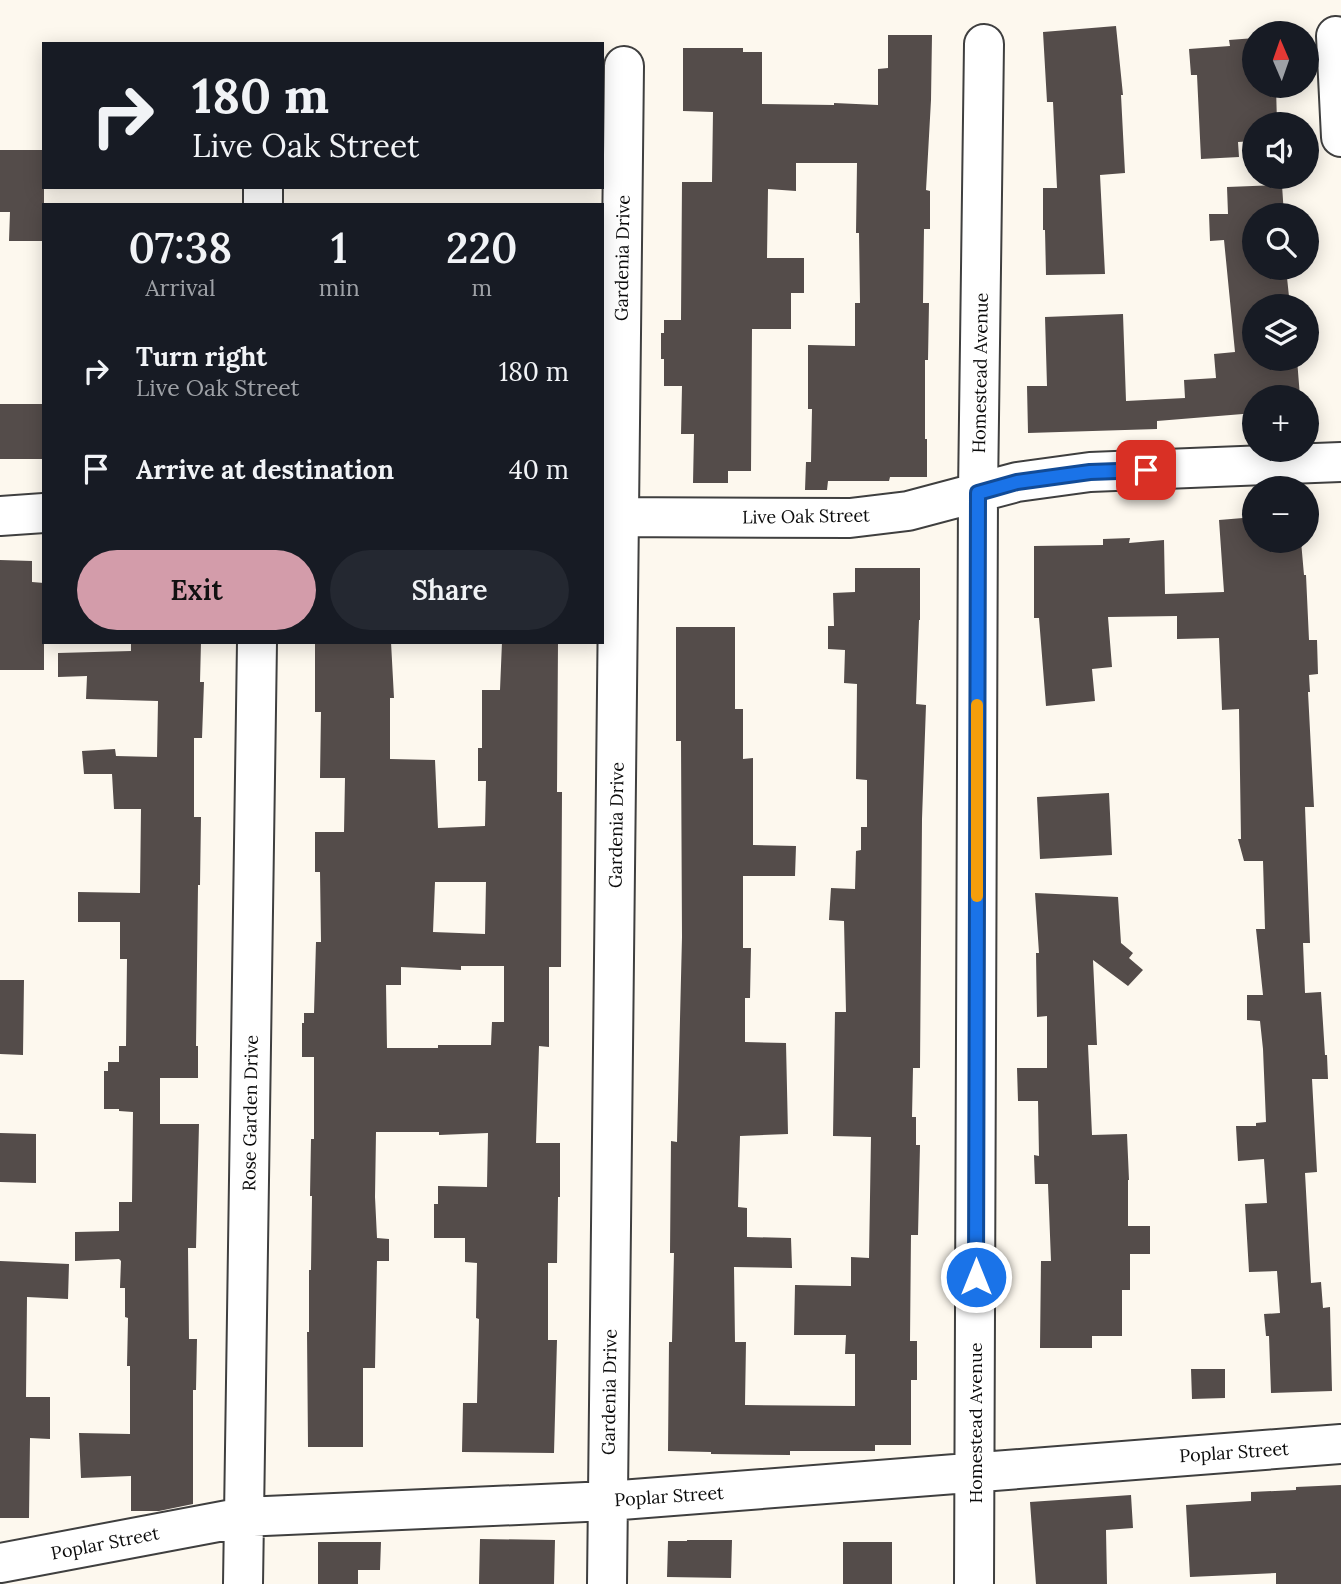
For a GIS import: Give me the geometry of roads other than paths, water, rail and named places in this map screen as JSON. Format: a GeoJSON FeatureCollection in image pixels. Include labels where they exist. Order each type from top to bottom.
{"type":"FeatureCollection","features":[{"type":"Feature","properties":{"kind":"street"},"geometry":{"type":"LineString","coordinates":[[1336,36],[1341,137]]}},
{"type":"Feature","properties":{"kind":"street","name":"Homestead Avenue"},"geometry":{"type":"LineString","coordinates":[[974,1584],[978,493],[984,44]]}},
{"type":"Feature","properties":{"kind":"street","name":"Gardenia Drive"},"geometry":{"type":"LineString","coordinates":[[607,1584],[611,517],[624,66]]}},
{"type":"Feature","properties":{"kind":"street","name":"Live Oak Street"},"geometry":{"type":"LineString","coordinates":[[611,517],[850,518],[908,511],[1017,482],[1090,472],[1341,462]]}},
{"type":"Feature","properties":{"kind":"street"},"geometry":{"type":"LineString","coordinates":[[0,516],[42,513]]}},
{"type":"Feature","properties":{"kind":"street","name":"Rose Garden Drive"},"geometry":{"type":"LineString","coordinates":[[243,1584],[257,644]]}},
{"type":"Feature","properties":{"kind":"street","name":"Poplar Street"},"geometry":{"type":"LineString","coordinates":[[0,1563],[244,1517],[608,1501],[1341,1444]]}}]}
